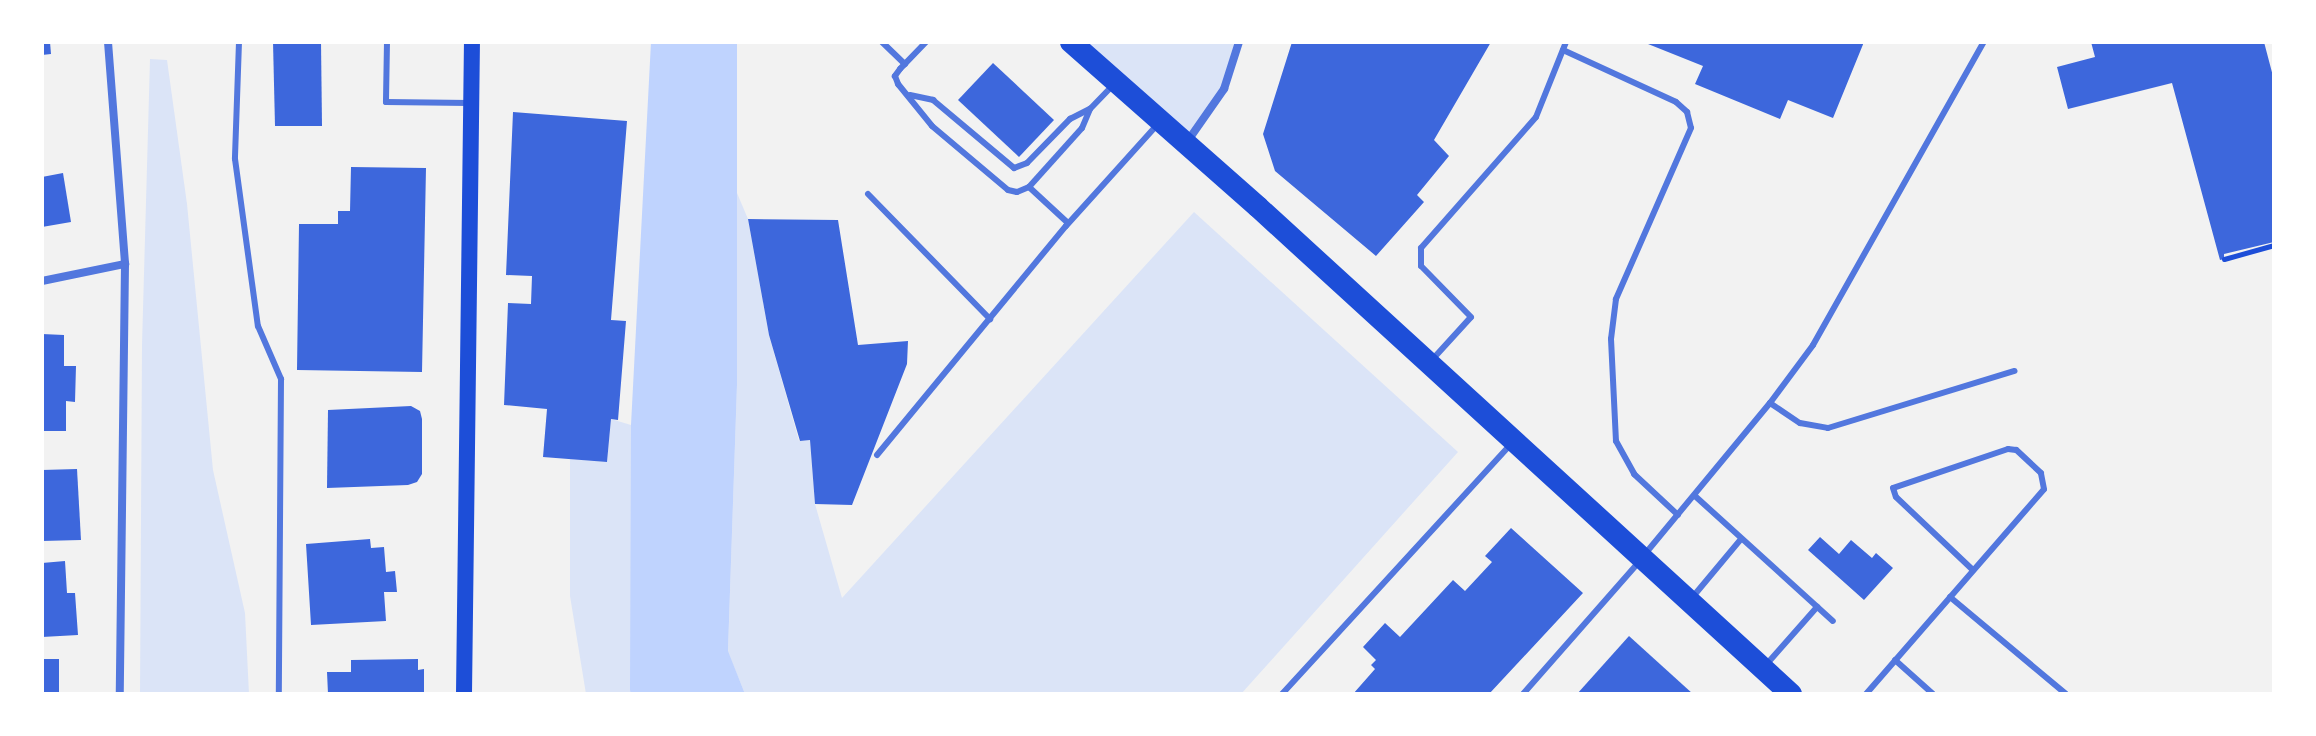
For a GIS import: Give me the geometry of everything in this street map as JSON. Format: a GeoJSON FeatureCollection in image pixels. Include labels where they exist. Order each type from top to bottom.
{"type":"FeatureCollection","features":[{"type":"Feature","properties":{"kind":"highway"},"geometry":{"type":"LineString","coordinates":[[1071,42],[1187,143],[1791,694]]}},
{"type":"Feature","properties":{"kind":"main road"},"geometry":{"type":"LineString","coordinates":[[464,694],[472,42]]}},
{"type":"Feature","properties":{"kind":"street"},"geometry":{"type":"LineString","coordinates":[[108,42],[125,264],[120,694]]}},
{"type":"Feature","properties":{"kind":"street"},"geometry":{"type":"LineString","coordinates":[[1187,143],[1224,89],[1239,42]]}},
{"type":"Feature","properties":{"kind":"street"},"geometry":{"type":"LineString","coordinates":[[42,281],[125,264]]}},
{"type":"Feature","properties":{"kind":"lane"},"geometry":{"type":"LineString","coordinates":[[239,42],[235,159],[258,326],[281,379],[279,694]]}},
{"type":"Feature","properties":{"kind":"lane"},"geometry":{"type":"LineString","coordinates":[[387,42],[386,102],[472,103]]}},
{"type":"Feature","properties":{"kind":"lane"},"geometry":{"type":"LineString","coordinates":[[882,42],[905,64]]}},
{"type":"Feature","properties":{"kind":"lane"},"geometry":{"type":"LineString","coordinates":[[926,42],[895,76],[896,81],[932,126],[1000,185],[1017,192],[1029,187],[1082,128],[1090,109]]}},
{"type":"Feature","properties":{"kind":"lane"},"geometry":{"type":"LineString","coordinates":[[1428,364],[1471,317],[1421,266],[1421,248],[1536,117],[1566,42]]}},
{"type":"Feature","properties":{"kind":"lane"},"geometry":{"type":"LineString","coordinates":[[1523,694],[1695,496],[1813,345],[1984,42]]}},
{"type":"Feature","properties":{"kind":"lane"},"geometry":{"type":"LineString","coordinates":[[1563,50],[1676,102],[1687,112],[1691,128],[1616,299],[1611,339],[1616,441],[1634,474],[1678,515]]}},
{"type":"Feature","properties":{"kind":"lane"},"geometry":{"type":"LineString","coordinates":[[910,95],[933,100],[1014,168],[1027,163],[1070,119],[1090,109],[1116,82]]}},
{"type":"Feature","properties":{"kind":"lane"},"geometry":{"type":"LineString","coordinates":[[877,455],[1068,223],[1160,121]]}},
{"type":"Feature","properties":{"kind":"lane"},"geometry":{"type":"LineString","coordinates":[[1029,187],[1068,223]]}},
{"type":"Feature","properties":{"kind":"lane"},"geometry":{"type":"LineString","coordinates":[[868,194],[990,319]]}},
{"type":"Feature","properties":{"kind":"lane"},"geometry":{"type":"LineString","coordinates":[[1770,403],[1800,423],[1828,428],[2015,371]]}},
{"type":"Feature","properties":{"kind":"lane"},"geometry":{"type":"LineString","coordinates":[[1282,694],[1513,442]]}},
{"type":"Feature","properties":{"kind":"lane"},"geometry":{"type":"LineString","coordinates":[[1866,694],[2044,489],[2041,473],[2016,450],[2008,449],[1893,488],[1896,497],[1973,570]]}},
{"type":"Feature","properties":{"kind":"lane"},"geometry":{"type":"LineString","coordinates":[[1695,496],[1833,621]]}},
{"type":"Feature","properties":{"kind":"lane"},"geometry":{"type":"LineString","coordinates":[[1689,602],[1741,539]]}},
{"type":"Feature","properties":{"kind":"lane"},"geometry":{"type":"LineString","coordinates":[[1950,597],[2066,694]]}},
{"type":"Feature","properties":{"kind":"lane"},"geometry":{"type":"LineString","coordinates":[[1763,669],[1817,607]]}},
{"type":"Feature","properties":{"kind":"lane"},"geometry":{"type":"LineString","coordinates":[[1895,660],[1933,694]]}},
{"type":"Feature","properties":{"kind":"path"},"geometry":{"type":"LineString","coordinates":[[2224,259],[2274,245]]}},
{"type":"Feature","properties":{"kind":"shaded area"},"geometry":{"type":"Polygon","coordinates":[[[1071,42],[1239,42],[1224,89],[1187,143],[1071,42]]]}},
{"type":"Feature","properties":{"kind":"shaded area"},"geometry":{"type":"Polygon","coordinates":[[[150,59],[167,60],[187,204],[213,470],[245,613],[249,694],[140,694],[142,345],[150,59]]]}},
{"type":"Feature","properties":{"kind":"shaded area"},"geometry":{"type":"Polygon","coordinates":[[[737,193],[748,219],[769,335],[799,441],[810,440],[815,504],[842,598],[1194,212],[1458,452],[1241,694],[745,694],[728,652],[737,385],[737,193]]]}},
{"type":"Feature","properties":{"kind":"shaded area"},"geometry":{"type":"Polygon","coordinates":[[[611,419],[631,425],[631,694],[586,694],[570,596],[570,459],[607,462],[611,419]]]}},
{"type":"Feature","properties":{"kind":"water"},"geometry":{"type":"Polygon","coordinates":[[[651,42],[737,42],[737,385],[728,651],[745,694],[631,694],[630,690],[631,425],[651,42]]]}},
{"type":"Feature","properties":{"kind":"building"},"geometry":{"type":"Polygon","coordinates":[[[42,42],[50,42],[51,54],[42,55],[42,42]]]}},
{"type":"Feature","properties":{"kind":"building"},"geometry":{"type":"Polygon","coordinates":[[[273,42],[321,42],[322,126],[275,126],[273,42]]]}},
{"type":"Feature","properties":{"kind":"building"},"geometry":{"type":"Polygon","coordinates":[[[1292,42],[1491,42],[1434,140],[1449,156],[1417,195],[1424,202],[1376,256],[1275,171],[1263,134],[1292,42]]]}},
{"type":"Feature","properties":{"kind":"building"},"geometry":{"type":"Polygon","coordinates":[[[1643,42],[1864,42],[1833,118],[1788,100],[1780,119],[1695,84],[1703,66],[1643,42]]]}},
{"type":"Feature","properties":{"kind":"building"},"geometry":{"type":"Polygon","coordinates":[[[2091,42],[2264,42],[2274,80],[2274,242],[2224,254],[2224,259],[2220,260],[2172,83],[2068,109],[2057,67],[2095,57],[2091,42]]]}},
{"type":"Feature","properties":{"kind":"building"},"geometry":{"type":"Polygon","coordinates":[[[993,63],[1054,120],[1019,157],[958,100],[993,63]]]}},
{"type":"Feature","properties":{"kind":"building"},"geometry":{"type":"Polygon","coordinates":[[[513,112],[627,121],[611,320],[626,321],[618,420],[611,419],[607,462],[543,457],[547,409],[504,405],[508,303],[531,304],[532,276],[506,275],[513,112]]]}},
{"type":"Feature","properties":{"kind":"building"},"geometry":{"type":"Polygon","coordinates":[[[351,167],[426,168],[422,372],[297,370],[299,224],[338,224],[338,211],[350,211],[351,167]]]}},
{"type":"Feature","properties":{"kind":"building"},"geometry":{"type":"Polygon","coordinates":[[[63,173],[71,222],[42,227],[42,177],[63,173]]]}},
{"type":"Feature","properties":{"kind":"building"},"geometry":{"type":"Polygon","coordinates":[[[748,219],[838,220],[858,345],[908,341],[907,364],[852,505],[815,504],[810,440],[800,441],[769,335],[748,219]]]}},
{"type":"Feature","properties":{"kind":"building"},"geometry":{"type":"Polygon","coordinates":[[[42,334],[64,335],[64,366],[76,366],[75,402],[66,401],[66,431],[42,431],[42,334]]]}},
{"type":"Feature","properties":{"kind":"building"},"geometry":{"type":"Polygon","coordinates":[[[411,406],[420,411],[422,419],[422,474],[417,482],[327,488],[328,410],[411,406]]]}},
{"type":"Feature","properties":{"kind":"building"},"geometry":{"type":"Polygon","coordinates":[[[77,469],[81,540],[42,541],[42,470],[77,469]]]}},
{"type":"Feature","properties":{"kind":"building"},"geometry":{"type":"Polygon","coordinates":[[[1511,528],[1583,593],[1489,694],[1353,694],[1375,669],[1371,665],[1376,660],[1363,647],[1385,623],[1400,637],[1453,580],[1465,591],[1492,562],[1485,556],[1511,528]]]}},
{"type":"Feature","properties":{"kind":"building"},"geometry":{"type":"Polygon","coordinates":[[[1820,537],[1839,554],[1851,540],[1872,558],[1876,553],[1893,568],[1864,600],[1808,550],[1820,537]]]}},
{"type":"Feature","properties":{"kind":"building"},"geometry":{"type":"Polygon","coordinates":[[[370,539],[371,548],[384,547],[386,572],[395,571],[397,592],[384,592],[386,621],[311,625],[306,544],[370,539]]]}},
{"type":"Feature","properties":{"kind":"building"},"geometry":{"type":"Polygon","coordinates":[[[65,561],[67,593],[75,593],[78,635],[42,637],[42,563],[65,561]]]}},
{"type":"Feature","properties":{"kind":"building"},"geometry":{"type":"Polygon","coordinates":[[[1629,636],[1693,694],[1577,694],[1629,636]]]}},
{"type":"Feature","properties":{"kind":"building"},"geometry":{"type":"Polygon","coordinates":[[[42,659],[59,659],[59,694],[42,694],[42,659]]]}},
{"type":"Feature","properties":{"kind":"building"},"geometry":{"type":"Polygon","coordinates":[[[418,659],[418,670],[424,669],[424,694],[328,694],[327,672],[351,672],[351,660],[418,659]]]}}]}
